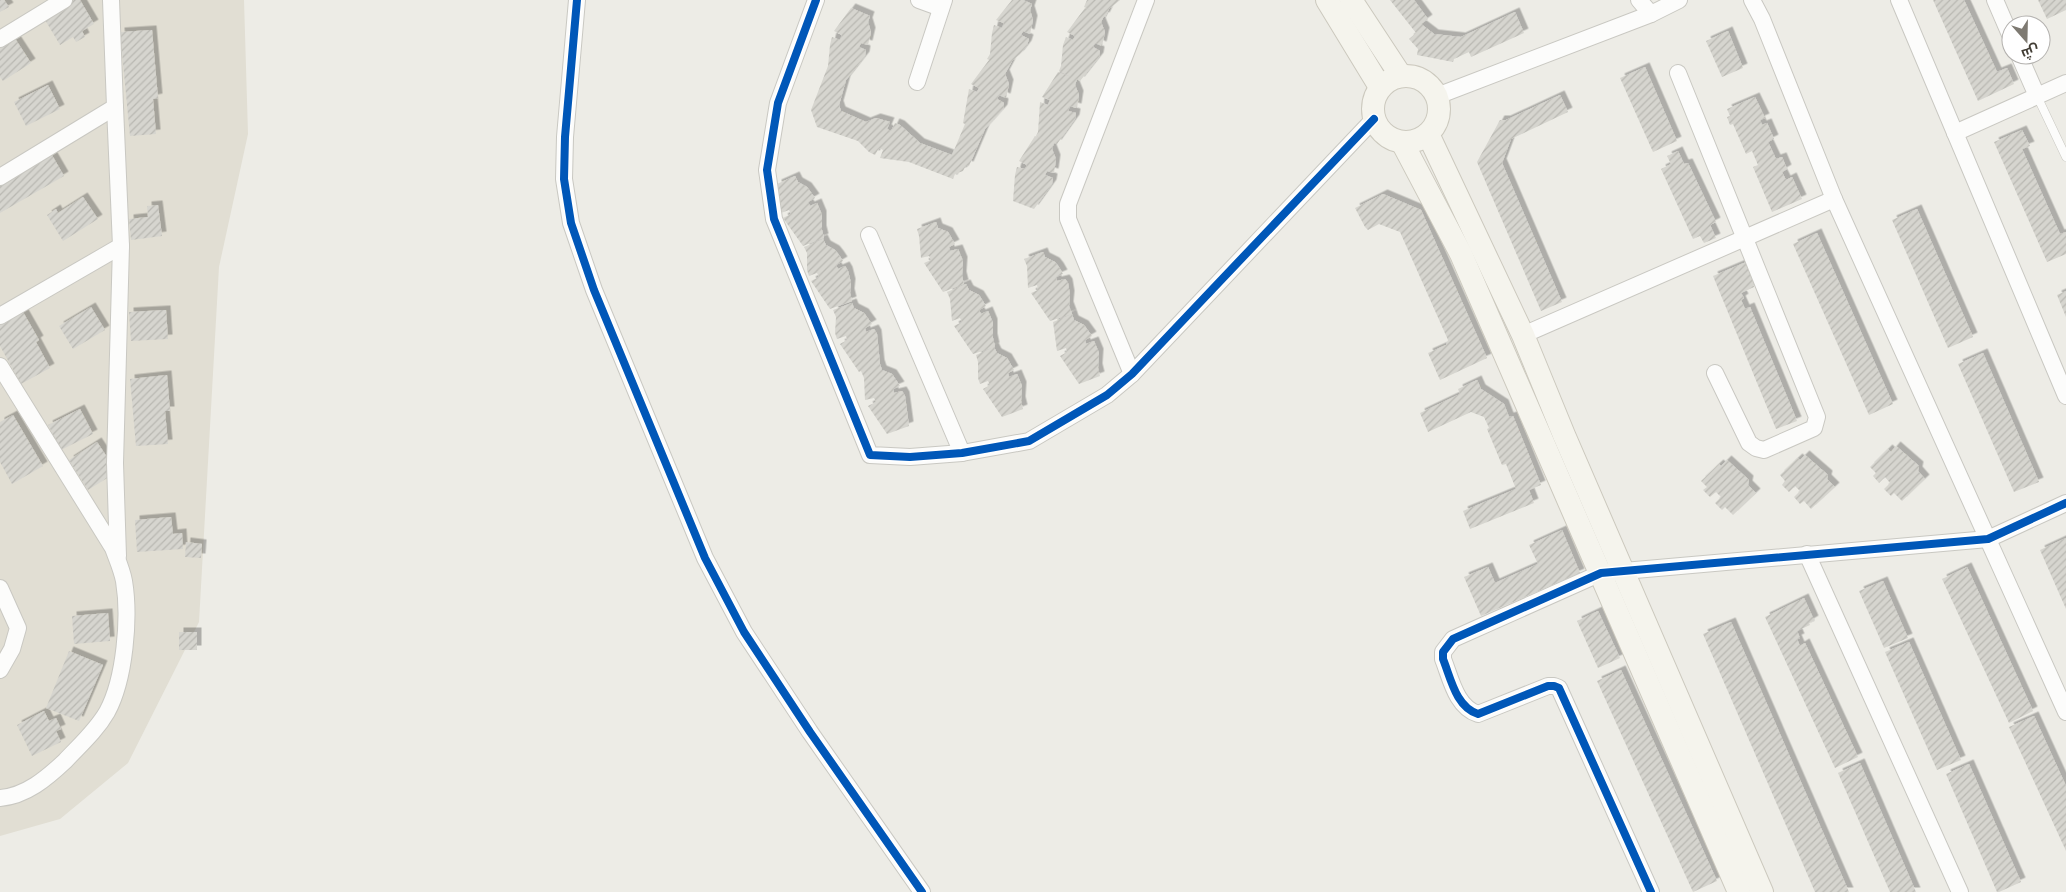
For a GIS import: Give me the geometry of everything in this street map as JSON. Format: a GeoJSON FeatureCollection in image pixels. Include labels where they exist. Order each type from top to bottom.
{"type":"FeatureCollection","features":[{"type":"Feature","properties":{"kind":"main road"},"geometry":{"type":"LineString","coordinates":[[1326,0],[1380,88]]}},
{"type":"Feature","properties":{"kind":"main road"},"geometry":{"type":"LineString","coordinates":[[1351,0],[1401,76]]}},
{"type":"Feature","properties":{"kind":"main road"},"geometry":{"type":"LineString","coordinates":[[1401,76],[1418,78],[1426,82],[1437,96],[1439,112],[1434,128],[1428,134],[1412,142],[1402,142],[1384,135],[1374,119],[1373,102],[1380,88],[1386,82],[1401,76]]}},
{"type":"Feature","properties":{"kind":"main road"},"geometry":{"type":"LineString","coordinates":[[1428,134],[1523,335],[1762,892]]}},
{"type":"Feature","properties":{"kind":"main road"},"geometry":{"type":"LineString","coordinates":[[1402,142],[1461,254],[1739,892]]}},
{"type":"Feature","properties":{"kind":"street"},"geometry":{"type":"LineString","coordinates":[[0,39],[64,0]]}},
{"type":"Feature","properties":{"kind":"street"},"geometry":{"type":"LineString","coordinates":[[111,0],[121,246],[115,463],[118,564]]}},
{"type":"Feature","properties":{"kind":"street"},"geometry":{"type":"LineString","coordinates":[[577,0],[564,137],[564,179],[571,223],[594,290],[705,558],[744,632],[810,732],[922,892]]}},
{"type":"Feature","properties":{"kind":"street"},"geometry":{"type":"LineString","coordinates":[[816,0],[778,103],[766,170],[774,219],[870,455],[910,457],[962,452],[1029,441],[1107,395],[1132,374],[1374,119]]}},
{"type":"Feature","properties":{"kind":"street"},"geometry":{"type":"LineString","coordinates":[[917,82],[942,4],[919,0]]}},
{"type":"Feature","properties":{"kind":"street"},"geometry":{"type":"LineString","coordinates":[[1132,374],[1068,219],[1068,204],[1146,0]]}},
{"type":"Feature","properties":{"kind":"street"},"geometry":{"type":"LineString","coordinates":[[1640,0],[1651,14]]}},
{"type":"Feature","properties":{"kind":"street"},"geometry":{"type":"LineString","coordinates":[[1437,96],[1651,14],[1679,0]]}},
{"type":"Feature","properties":{"kind":"street"},"geometry":{"type":"LineString","coordinates":[[1752,0],[1762,20],[1834,199],[2066,712]]}},
{"type":"Feature","properties":{"kind":"street"},"geometry":{"type":"LineString","coordinates":[[1899,0],[2066,396]]}},
{"type":"Feature","properties":{"kind":"street"},"geometry":{"type":"LineString","coordinates":[[1995,0],[2001,15]]}},
{"type":"Feature","properties":{"kind":"street"},"geometry":{"type":"LineString","coordinates":[[2023,65],[2037,96]]}},
{"type":"Feature","properties":{"kind":"street"},"geometry":{"type":"LineString","coordinates":[[1678,73],[1817,417],[1814,428],[1764,450],[1756,448],[1750,443],[1715,372]]}},
{"type":"Feature","properties":{"kind":"street"},"geometry":{"type":"LineString","coordinates":[[1954,133],[2066,83]]}},
{"type":"Feature","properties":{"kind":"street"},"geometry":{"type":"LineString","coordinates":[[0,176],[115,107]]}},
{"type":"Feature","properties":{"kind":"street"},"geometry":{"type":"LineString","coordinates":[[1523,335],[1834,199]]}},
{"type":"Feature","properties":{"kind":"street"},"geometry":{"type":"LineString","coordinates":[[869,234],[962,452]]}},
{"type":"Feature","properties":{"kind":"street"},"geometry":{"type":"LineString","coordinates":[[0,316],[121,246]]}},
{"type":"Feature","properties":{"kind":"street"},"geometry":{"type":"LineString","coordinates":[[0,366],[113,548],[124,580],[125,605],[124,644],[115,694],[106,712],[88,738],[46,779],[22,792],[0,798]]}},
{"type":"Feature","properties":{"kind":"street"},"geometry":{"type":"LineString","coordinates":[[1651,892],[1559,688],[1548,686],[1478,714],[1468,711],[1461,703],[1443,660],[1443,652],[1453,639],[1600,574],[1988,539],[2066,503]]}},
{"type":"Feature","properties":{"kind":"street"},"geometry":{"type":"LineString","coordinates":[[1807,554],[1960,892]]}},
{"type":"Feature","properties":{"kind":"street"},"geometry":{"type":"LineString","coordinates":[[0,588],[18,628],[12,650],[0,670]]}},
{"type":"Feature","properties":{"kind":"lane"},"geometry":{"type":"LineString","coordinates":[[2037,96],[2066,157]]}},
{"type":"Feature","properties":{"kind":"shaded area"},"geometry":{"type":"Polygon","coordinates":[[[0,0],[244,0],[248,134],[219,267],[199,622],[128,763],[60,819],[0,836],[0,0]]]}},
{"type":"Feature","properties":{"kind":"building"},"geometry":{"type":"Polygon","coordinates":[[[0,0],[4,0],[9,7],[0,12],[0,0]]]}},
{"type":"Feature","properties":{"kind":"building"},"geometry":{"type":"Polygon","coordinates":[[[67,0],[80,0],[94,24],[82,31],[85,37],[76,42],[73,37],[60,45],[42,15],[67,0]]]}},
{"type":"Feature","properties":{"kind":"building"},"geometry":{"type":"Polygon","coordinates":[[[1012,0],[1023,0],[1032,4],[1030,10],[1033,20],[1030,34],[1023,31],[1021,35],[1029,39],[1027,45],[1012,61],[1005,74],[1009,84],[1006,98],[999,95],[997,99],[1004,103],[1003,109],[985,129],[969,166],[966,165],[963,171],[955,174],[953,179],[909,162],[880,158],[883,150],[879,148],[875,155],[858,141],[817,127],[811,110],[828,66],[832,37],[840,40],[842,35],[834,31],[851,8],[870,16],[868,22],[871,32],[868,45],[861,43],[859,47],[866,50],[865,56],[846,80],[839,105],[841,111],[866,122],[876,118],[890,122],[887,129],[891,131],[895,123],[900,125],[920,143],[952,155],[965,124],[963,123],[969,89],[977,92],[979,88],[971,84],[989,60],[1001,65],[987,59],[990,54],[994,25],[1002,28],[1004,23],[996,20],[1012,0]]]}},
{"type":"Feature","properties":{"kind":"building"},"geometry":{"type":"Polygon","coordinates":[[[1087,0],[1120,0],[1109,9],[1101,22],[1105,32],[1102,46],[1095,43],[1093,47],[1100,51],[1099,57],[1080,81],[1077,79],[1075,85],[1079,95],[1077,108],[1070,106],[1068,111],[1076,113],[1075,119],[1057,144],[1054,143],[1052,149],[1056,159],[1054,173],[1047,171],[1045,175],[1053,178],[1052,184],[1034,209],[1013,201],[1017,167],[1025,169],[1027,165],[1019,161],[1035,136],[1047,141],[1036,136],[1038,132],[1040,102],[1048,105],[1050,100],[1042,97],[1058,72],[1071,77],[1059,71],[1063,45],[1066,37],[1073,40],[1075,36],[1067,32],[1085,8],[1095,12],[1084,7],[1087,0]]]}},
{"type":"Feature","properties":{"kind":"building"},"geometry":{"type":"Polygon","coordinates":[[[1390,0],[1414,0],[1428,19],[1421,24],[1434,34],[1461,37],[1515,12],[1524,33],[1471,57],[1469,52],[1454,59],[1453,62],[1417,55],[1418,49],[1409,39],[1416,33],[1390,0]]]}},
{"type":"Feature","properties":{"kind":"building"},"geometry":{"type":"Polygon","coordinates":[[[1933,0],[1964,0],[1997,72],[2007,68],[2014,84],[1978,101],[1933,0]]]}},
{"type":"Feature","properties":{"kind":"building"},"geometry":{"type":"Polygon","coordinates":[[[2038,0],[2066,0],[2066,10],[2051,17],[2051,15],[2045,15],[2038,0]]]}},
{"type":"Feature","properties":{"kind":"building"},"geometry":{"type":"Polygon","coordinates":[[[152,30],[158,98],[153,99],[156,134],[130,136],[120,32],[152,30]]]}},
{"type":"Feature","properties":{"kind":"building"},"geometry":{"type":"Polygon","coordinates":[[[1728,31],[1743,68],[1722,77],[1706,41],[1728,31]]]}},
{"type":"Feature","properties":{"kind":"building"},"geometry":{"type":"Polygon","coordinates":[[[14,37],[31,63],[3,81],[0,77],[0,46],[14,37]]]}},
{"type":"Feature","properties":{"kind":"building"},"geometry":{"type":"Polygon","coordinates":[[[1645,67],[1677,141],[1653,152],[1620,78],[1645,67]]]}},
{"type":"Feature","properties":{"kind":"building"},"geometry":{"type":"Polygon","coordinates":[[[48,85],[60,109],[26,126],[14,102],[48,85]]]}},
{"type":"Feature","properties":{"kind":"building"},"geometry":{"type":"Polygon","coordinates":[[[1560,95],[1568,112],[1511,139],[1502,163],[1562,302],[1541,311],[1477,162],[1500,120],[1506,120],[1560,95]]]}},
{"type":"Feature","properties":{"kind":"building"},"geometry":{"type":"Polygon","coordinates":[[[1755,97],[1765,118],[1760,120],[1762,125],[1767,123],[1774,139],[1768,142],[1776,159],[1782,157],[1787,169],[1782,172],[1786,180],[1792,177],[1802,199],[1772,212],[1753,167],[1758,165],[1752,151],[1746,154],[1733,124],[1730,125],[1727,117],[1730,116],[1727,109],[1755,97]]]}},
{"type":"Feature","properties":{"kind":"building"},"geometry":{"type":"Polygon","coordinates":[[[2022,130],[2030,146],[2022,149],[2060,234],[2066,232],[2066,254],[2047,262],[1994,142],[2022,130]]]}},
{"type":"Feature","properties":{"kind":"building"},"geometry":{"type":"Polygon","coordinates":[[[49,150],[64,176],[0,213],[0,179],[49,150]]]}},
{"type":"Feature","properties":{"kind":"building"},"geometry":{"type":"Polygon","coordinates":[[[1678,151],[1684,164],[1688,163],[1716,222],[1710,225],[1716,238],[1704,243],[1700,236],[1693,239],[1661,169],[1671,164],[1667,156],[1678,151]]]}},
{"type":"Feature","properties":{"kind":"building"},"geometry":{"type":"Polygon","coordinates":[[[795,176],[798,182],[807,187],[815,198],[808,202],[810,206],[817,203],[822,215],[824,238],[803,246],[783,218],[791,214],[789,210],[781,213],[777,184],[795,176]]]}},
{"type":"Feature","properties":{"kind":"building"},"geometry":{"type":"Polygon","coordinates":[[[1383,194],[1421,210],[1487,358],[1440,380],[1428,353],[1446,345],[1448,340],[1400,232],[1379,224],[1368,230],[1355,208],[1383,194]]]}},
{"type":"Feature","properties":{"kind":"building"},"geometry":{"type":"Polygon","coordinates":[[[83,197],[98,219],[63,241],[47,215],[56,209],[58,213],[83,197]]]}},
{"type":"Feature","properties":{"kind":"building"},"geometry":{"type":"Polygon","coordinates":[[[158,205],[162,236],[131,240],[129,219],[148,217],[147,206],[158,205]]]}},
{"type":"Feature","properties":{"kind":"building"},"geometry":{"type":"Polygon","coordinates":[[[1917,209],[1973,337],[1948,348],[1892,220],[1917,209]]]}},
{"type":"Feature","properties":{"kind":"building"},"geometry":{"type":"Polygon","coordinates":[[[936,222],[938,228],[948,232],[955,244],[949,247],[950,251],[958,249],[963,261],[962,276],[964,284],[943,292],[924,263],[931,260],[929,256],[921,258],[917,229],[936,222]]]}},
{"type":"Feature","properties":{"kind":"building"},"geometry":{"type":"Polygon","coordinates":[[[1817,233],[1893,404],[1869,415],[1793,244],[1817,233]]]}},
{"type":"Feature","properties":{"kind":"building"},"geometry":{"type":"Polygon","coordinates":[[[823,239],[826,245],[835,250],[843,261],[836,265],[838,269],[845,266],[851,283],[850,293],[852,301],[830,309],[811,281],[819,277],[817,273],[809,276],[807,253],[804,247],[823,239]]]}},
{"type":"Feature","properties":{"kind":"building"},"geometry":{"type":"Polygon","coordinates":[[[1043,252],[1045,257],[1055,262],[1063,274],[1056,277],[1057,281],[1065,279],[1068,283],[1069,306],[1072,314],[1050,321],[1031,293],[1038,290],[1037,285],[1028,288],[1027,266],[1024,259],[1043,252]]]}},
{"type":"Feature","properties":{"kind":"building"},"geometry":{"type":"Polygon","coordinates":[[[1751,260],[1760,281],[1753,284],[1754,287],[1741,293],[1744,298],[1741,300],[1745,309],[1750,307],[1797,421],[1776,429],[1713,276],[1751,260]]]}},
{"type":"Feature","properties":{"kind":"building"},"geometry":{"type":"Polygon","coordinates":[[[966,284],[969,290],[979,295],[986,306],[979,310],[981,314],[988,311],[993,323],[995,347],[973,354],[954,326],[962,322],[960,318],[952,321],[950,299],[947,292],[966,284]]]}},
{"type":"Feature","properties":{"kind":"building"},"geometry":{"type":"Polygon","coordinates":[[[2066,291],[2066,317],[2057,295],[2066,291]]]}},
{"type":"Feature","properties":{"kind":"building"},"geometry":{"type":"Polygon","coordinates":[[[852,303],[854,308],[864,313],[872,324],[865,328],[866,332],[874,329],[877,334],[882,370],[892,374],[900,386],[893,389],[894,393],[902,391],[905,396],[909,426],[887,434],[868,406],[876,402],[874,398],[865,400],[864,378],[861,371],[859,372],[840,344],[847,340],[846,336],[837,339],[835,333],[836,317],[833,310],[852,303]]]}},
{"type":"Feature","properties":{"kind":"building"},"geometry":{"type":"Polygon","coordinates":[[[19,305],[39,340],[36,342],[50,368],[21,384],[0,346],[0,316],[19,305]]]}},
{"type":"Feature","properties":{"kind":"building"},"geometry":{"type":"Polygon","coordinates":[[[91,307],[105,330],[73,349],[59,326],[91,307]]]}},
{"type":"Feature","properties":{"kind":"building"},"geometry":{"type":"Polygon","coordinates":[[[166,310],[168,339],[131,341],[129,312],[166,310]]]}},
{"type":"Feature","properties":{"kind":"building"},"geometry":{"type":"Polygon","coordinates":[[[1072,314],[1074,320],[1084,325],[1092,336],[1085,340],[1086,344],[1094,341],[1099,353],[1098,368],[1100,376],[1079,384],[1060,356],[1067,352],[1066,348],[1057,351],[1053,322],[1072,314]]]}},
{"type":"Feature","properties":{"kind":"building"},"geometry":{"type":"Polygon","coordinates":[[[994,347],[997,353],[1007,358],[1014,370],[1008,373],[1009,377],[1017,374],[1022,386],[1021,401],[1023,409],[1002,417],[983,389],[990,385],[988,381],[980,384],[978,378],[976,355],[994,347]]]}},
{"type":"Feature","properties":{"kind":"building"},"geometry":{"type":"Polygon","coordinates":[[[1983,353],[2039,482],[2014,492],[1958,364],[1983,353]]]}},
{"type":"Feature","properties":{"kind":"building"},"geometry":{"type":"Polygon","coordinates":[[[167,375],[170,411],[165,411],[168,444],[136,446],[130,379],[167,375]]]}},
{"type":"Feature","properties":{"kind":"building"},"geometry":{"type":"Polygon","coordinates":[[[1477,380],[1481,389],[1504,404],[1509,417],[1513,416],[1541,485],[1529,490],[1534,503],[1470,529],[1463,511],[1516,489],[1506,464],[1502,465],[1484,417],[1471,412],[1428,432],[1420,413],[1460,394],[1458,389],[1477,380]]]}},
{"type":"Feature","properties":{"kind":"building"},"geometry":{"type":"Polygon","coordinates":[[[80,409],[93,434],[61,450],[48,425],[80,409]]]}},
{"type":"Feature","properties":{"kind":"building"},"geometry":{"type":"Polygon","coordinates":[[[13,415],[43,466],[12,484],[0,462],[0,422],[13,415]]]}},
{"type":"Feature","properties":{"kind":"building"},"geometry":{"type":"Polygon","coordinates":[[[97,442],[117,472],[88,490],[69,460],[97,442]]]}},
{"type":"Feature","properties":{"kind":"building"},"geometry":{"type":"Polygon","coordinates":[[[1896,446],[1919,466],[1918,471],[1925,479],[1902,501],[1894,493],[1891,496],[1884,489],[1890,483],[1885,477],[1879,483],[1873,476],[1876,473],[1870,467],[1888,449],[1891,452],[1896,446]]]}},
{"type":"Feature","properties":{"kind":"building"},"geometry":{"type":"Polygon","coordinates":[[[1805,455],[1828,475],[1827,479],[1835,487],[1811,509],[1804,501],[1800,504],[1794,497],[1800,491],[1795,486],[1789,492],[1782,485],[1785,481],[1780,475],[1798,458],[1800,460],[1805,455]]]}},
{"type":"Feature","properties":{"kind":"building"},"geometry":{"type":"Polygon","coordinates":[[[1727,460],[1749,480],[1748,485],[1756,493],[1733,515],[1725,507],[1722,510],[1715,503],[1721,497],[1716,492],[1710,497],[1703,490],[1707,487],[1701,481],[1719,464],[1721,466],[1727,460]]]}},
{"type":"Feature","properties":{"kind":"building"},"geometry":{"type":"Polygon","coordinates":[[[171,517],[173,534],[182,533],[183,549],[137,552],[135,520],[171,517]]]}},
{"type":"Feature","properties":{"kind":"building"},"geometry":{"type":"Polygon","coordinates":[[[1562,530],[1580,573],[1481,616],[1464,577],[1488,567],[1495,583],[1538,564],[1529,545],[1562,530]]]}},
{"type":"Feature","properties":{"kind":"building"},"geometry":{"type":"Polygon","coordinates":[[[2066,538],[2066,609],[2040,550],[2066,538]]]}},
{"type":"Feature","properties":{"kind":"building"},"geometry":{"type":"Polygon","coordinates":[[[186,542],[202,544],[201,558],[185,557],[186,542]]]}},
{"type":"Feature","properties":{"kind":"building"},"geometry":{"type":"Polygon","coordinates":[[[1967,567],[2033,711],[2009,723],[1942,579],[1967,567]]]}},
{"type":"Feature","properties":{"kind":"building"},"geometry":{"type":"Polygon","coordinates":[[[1883,581],[1908,638],[1884,648],[1859,591],[1883,581]]]}},
{"type":"Feature","properties":{"kind":"building"},"geometry":{"type":"Polygon","coordinates":[[[1804,598],[1814,620],[1809,623],[1810,625],[1797,631],[1800,638],[1797,639],[1800,646],[1805,643],[1858,757],[1835,768],[1765,617],[1804,598]]]}},
{"type":"Feature","properties":{"kind":"building"},"geometry":{"type":"Polygon","coordinates":[[[1598,611],[1620,658],[1598,668],[1577,621],[1598,611]]]}},
{"type":"Feature","properties":{"kind":"building"},"geometry":{"type":"Polygon","coordinates":[[[108,613],[110,641],[74,644],[72,616],[108,613]]]}},
{"type":"Feature","properties":{"kind":"building"},"geometry":{"type":"Polygon","coordinates":[[[1731,622],[1849,892],[1815,892],[1703,634],[1731,622]]]}},
{"type":"Feature","properties":{"kind":"building"},"geometry":{"type":"Polygon","coordinates":[[[179,632],[197,632],[197,650],[179,650],[179,632]]]}},
{"type":"Feature","properties":{"kind":"building"},"geometry":{"type":"Polygon","coordinates":[[[1909,642],[1961,760],[1937,770],[1885,652],[1909,642]]]}},
{"type":"Feature","properties":{"kind":"building"},"geometry":{"type":"Polygon","coordinates":[[[69,651],[103,665],[79,721],[46,708],[69,651]]]}},
{"type":"Feature","properties":{"kind":"building"},"geometry":{"type":"Polygon","coordinates":[[[1621,670],[1717,881],[1693,892],[1597,681],[1621,670]]]}},
{"type":"Feature","properties":{"kind":"building"},"geometry":{"type":"Polygon","coordinates":[[[44,711],[49,721],[56,718],[61,729],[56,731],[61,742],[32,756],[17,725],[44,711]]]}},
{"type":"Feature","properties":{"kind":"building"},"geometry":{"type":"Polygon","coordinates":[[[2034,716],[2066,786],[2066,851],[2009,727],[2034,716]]]}},
{"type":"Feature","properties":{"kind":"building"},"geometry":{"type":"Polygon","coordinates":[[[1860,763],[1916,892],[1890,892],[1838,773],[1860,763]]]}},
{"type":"Feature","properties":{"kind":"building"},"geometry":{"type":"Polygon","coordinates":[[[1969,764],[2021,882],[1999,892],[1997,892],[1946,774],[1969,764]]]}},
{"type":"Feature","properties":{"kind":"cycle path"},"geometry":{"type":"LineString","coordinates":[[577,0],[565,137],[564,179],[571,223],[594,290],[705,558],[744,632],[810,732],[922,892]]}},
{"type":"Feature","properties":{"kind":"cycle path"},"geometry":{"type":"LineString","coordinates":[[816,0],[778,103],[767,170],[774,219],[870,455],[910,457],[962,453],[1029,441],[1107,395],[1132,374],[1374,119]]}},
{"type":"Feature","properties":{"kind":"cycle path"},"geometry":{"type":"LineString","coordinates":[[1651,892],[1559,688],[1548,686],[1478,714],[1464,705],[1459,699],[1443,659],[1443,652],[1453,639],[1601,573],[1988,539],[2066,503]]}}]}
